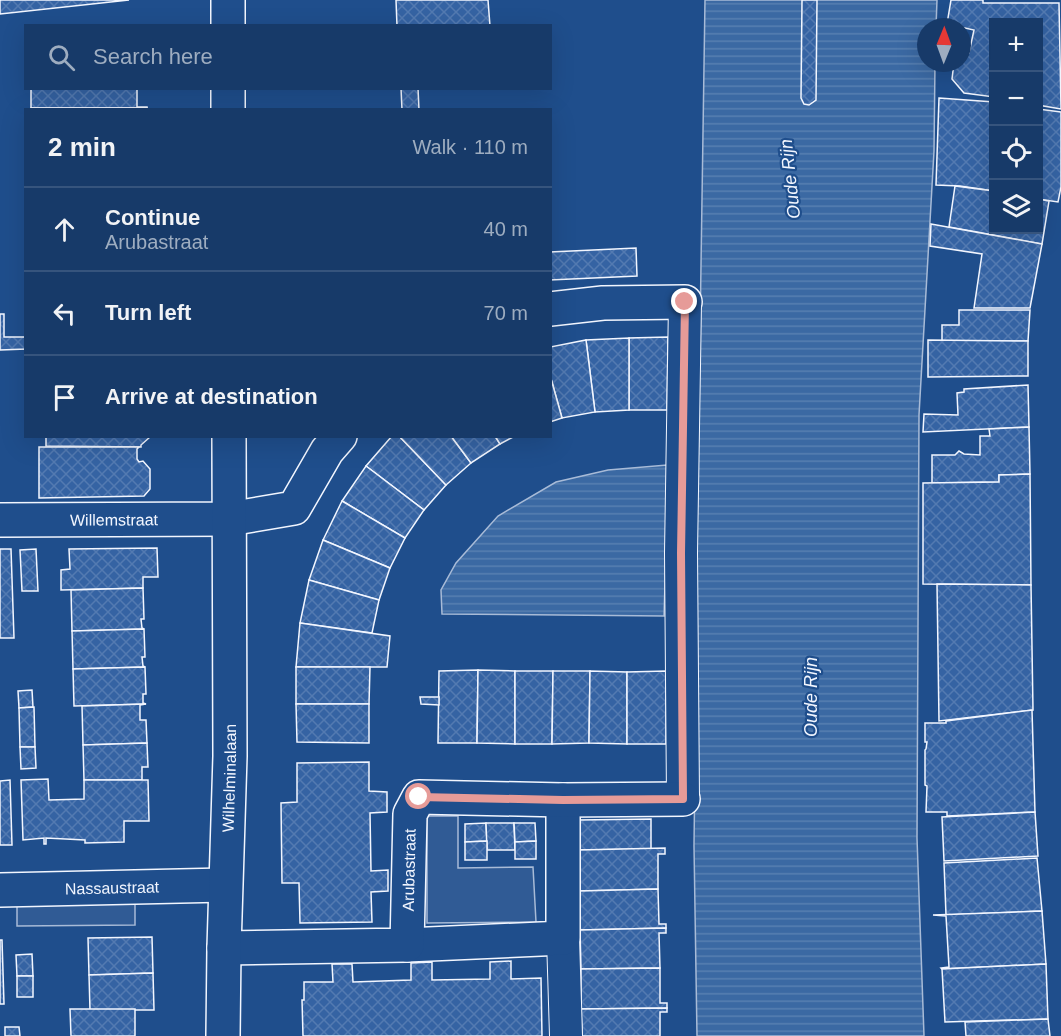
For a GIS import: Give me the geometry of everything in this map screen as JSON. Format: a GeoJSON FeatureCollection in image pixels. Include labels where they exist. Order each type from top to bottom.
{"type":"FeatureCollection","features":[{"type":"Feature","properties":{"kind":"street"},"geometry":{"type":"LineString","coordinates":[[228,0],[228,24]]}},
{"type":"Feature","properties":{"kind":"street"},"geometry":{"type":"LineString","coordinates":[[228,90],[228,108]]}},
{"type":"Feature","properties":{"kind":"street"},"geometry":{"type":"LineString","coordinates":[[552,309],[603,303],[685,302],[681,541],[683,799]]}},
{"type":"Feature","properties":{"kind":"street","name":"Wilhelminalaan"},"geometry":{"type":"LineString","coordinates":[[224,1036],[225,885],[230,756],[229,438]]}},
{"type":"Feature","properties":{"kind":"street"},"geometry":{"type":"LineString","coordinates":[[229,519],[294,508],[327,451],[338,438]]}},
{"type":"Feature","properties":{"kind":"street","name":"Willemstraat"},"geometry":{"type":"LineString","coordinates":[[0,520],[229,519]]}},
{"type":"Feature","properties":{"kind":"street","name":"Arubastraat"},"geometry":{"type":"LineString","coordinates":[[407,945],[410,814],[419,797],[563,800],[683,799]]}},
{"type":"Feature","properties":{"kind":"street"},"geometry":{"type":"LineString","coordinates":[[563,800],[566,1036]]}},
{"type":"Feature","properties":{"kind":"street","name":"Nassaustraat"},"geometry":{"type":"LineString","coordinates":[[0,890],[225,885]]}},
{"type":"Feature","properties":{"kind":"street"},"geometry":{"type":"LineString","coordinates":[[224,948],[407,945],[563,938]]}},
{"type":"Feature","properties":{"kind":"shaded area"},"geometry":{"type":"Polygon","coordinates":[[[427,816],[458,816],[458,868],[533,867],[536,922],[427,923],[427,816]]]}},
{"type":"Feature","properties":{"kind":"shaded area"},"geometry":{"type":"Polygon","coordinates":[[[135,894],[135,925],[17,926],[17,896],[135,894]]]}},
{"type":"Feature","properties":{"kind":"water","name":"Oude Rijn"},"geometry":{"type":"Polygon","coordinates":[[[705,0],[937,0],[936,18],[917,18],[917,72],[935,72],[934,151],[919,415],[917,838],[924,1036],[697,1036],[694,846],[696,688],[666,551],[664,616],[442,614],[441,590],[456,563],[498,516],[556,482],[608,470],[667,465],[697,531],[705,0]]]}},
{"type":"Feature","properties":{"kind":"building"},"geometry":{"type":"Polygon","coordinates":[[[0,0],[129,0],[0,14],[0,0]]]}},
{"type":"Feature","properties":{"kind":"building"},"geometry":{"type":"Polygon","coordinates":[[[396,0],[488,0],[490,24],[397,24],[396,0]]]}},
{"type":"Feature","properties":{"kind":"building"},"geometry":{"type":"Polygon","coordinates":[[[802,0],[817,0],[816,100],[809,105],[804,104],[801,98],[802,0]]]}},
{"type":"Feature","properties":{"kind":"building"},"geometry":{"type":"Polygon","coordinates":[[[951,0],[983,0],[983,3],[1059,3],[1061,109],[1043,106],[1043,18],[989,18],[989,96],[964,93],[952,79],[953,72],[971,72],[971,44],[974,30],[971,29],[971,18],[948,18],[951,0]]]}},
{"type":"Feature","properties":{"kind":"building"},"geometry":{"type":"Polygon","coordinates":[[[31,90],[137,90],[137,107],[147,107],[147,108],[31,108],[31,90]]]}},
{"type":"Feature","properties":{"kind":"building"},"geometry":{"type":"Polygon","coordinates":[[[401,90],[418,90],[419,108],[402,108],[401,90]]]}},
{"type":"Feature","properties":{"kind":"building"},"geometry":{"type":"Polygon","coordinates":[[[939,98],[989,102],[989,190],[936,185],[939,98]]]}},
{"type":"Feature","properties":{"kind":"building"},"geometry":{"type":"Polygon","coordinates":[[[1043,110],[1061,112],[1061,187],[1058,202],[1043,200],[1043,110]]]}},
{"type":"Feature","properties":{"kind":"building"},"geometry":{"type":"Polygon","coordinates":[[[955,186],[989,190],[989,234],[1043,234],[1043,200],[1049,201],[1042,244],[949,227],[955,186]]]}},
{"type":"Feature","properties":{"kind":"building"},"geometry":{"type":"Polygon","coordinates":[[[931,224],[1042,244],[1030,308],[974,308],[982,254],[930,246],[931,224]]]}},
{"type":"Feature","properties":{"kind":"building"},"geometry":{"type":"Polygon","coordinates":[[[636,248],[637,276],[552,280],[552,252],[636,248]]]}},
{"type":"Feature","properties":{"kind":"building"},"geometry":{"type":"Polygon","coordinates":[[[959,310],[1030,310],[1028,341],[942,341],[942,325],[959,325],[959,310]]]}},
{"type":"Feature","properties":{"kind":"building"},"geometry":{"type":"Polygon","coordinates":[[[0,314],[4,314],[4,337],[24,337],[24,349],[0,350],[0,314]]]}},
{"type":"Feature","properties":{"kind":"building"},"geometry":{"type":"Polygon","coordinates":[[[668,337],[667,410],[629,410],[629,338],[668,337]]]}},
{"type":"Feature","properties":{"kind":"building"},"geometry":{"type":"Polygon","coordinates":[[[629,338],[629,410],[595,412],[586,340],[629,338]]]}},
{"type":"Feature","properties":{"kind":"building"},"geometry":{"type":"Polygon","coordinates":[[[586,340],[595,412],[562,418],[552,382],[552,347],[586,340]]]}},
{"type":"Feature","properties":{"kind":"building"},"geometry":{"type":"Polygon","coordinates":[[[928,340],[1028,341],[1028,376],[928,377],[928,340]]]}},
{"type":"Feature","properties":{"kind":"building"},"geometry":{"type":"Polygon","coordinates":[[[552,382],[562,418],[552,421],[552,382]]]}},
{"type":"Feature","properties":{"kind":"building"},"geometry":{"type":"Polygon","coordinates":[[[1028,385],[1029,427],[923,432],[924,414],[958,415],[957,393],[964,392],[964,389],[1028,385]]]}},
{"type":"Feature","properties":{"kind":"building"},"geometry":{"type":"Polygon","coordinates":[[[1029,427],[1030,474],[999,475],[999,482],[932,483],[932,455],[955,455],[959,451],[964,454],[980,455],[980,436],[990,436],[989,429],[1029,427]]]}},
{"type":"Feature","properties":{"kind":"building"},"geometry":{"type":"Polygon","coordinates":[[[46,438],[149,438],[141,447],[46,446],[46,438]]]}},
{"type":"Feature","properties":{"kind":"building"},"geometry":{"type":"Polygon","coordinates":[[[390,438],[401,438],[446,485],[424,510],[366,466],[390,438]]]}},
{"type":"Feature","properties":{"kind":"building"},"geometry":{"type":"Polygon","coordinates":[[[401,438],[452,438],[471,463],[446,485],[401,438]]]}},
{"type":"Feature","properties":{"kind":"building"},"geometry":{"type":"Polygon","coordinates":[[[452,438],[496,438],[500,444],[471,463],[452,438]]]}},
{"type":"Feature","properties":{"kind":"building"},"geometry":{"type":"Polygon","coordinates":[[[496,438],[511,438],[500,444],[496,438]]]}},
{"type":"Feature","properties":{"kind":"building"},"geometry":{"type":"Polygon","coordinates":[[[39,447],[139,447],[137,459],[139,462],[143,461],[150,469],[150,489],[144,496],[39,498],[39,447]]]}},
{"type":"Feature","properties":{"kind":"building"},"geometry":{"type":"Polygon","coordinates":[[[366,466],[424,510],[405,538],[342,501],[366,466]]]}},
{"type":"Feature","properties":{"kind":"building"},"geometry":{"type":"Polygon","coordinates":[[[1030,474],[1031,585],[923,584],[923,483],[999,482],[999,475],[1030,474]]]}},
{"type":"Feature","properties":{"kind":"building"},"geometry":{"type":"Polygon","coordinates":[[[342,501],[405,538],[390,568],[323,540],[342,501]]]}},
{"type":"Feature","properties":{"kind":"building"},"geometry":{"type":"Polygon","coordinates":[[[323,540],[390,568],[379,600],[309,580],[323,540]]]}},
{"type":"Feature","properties":{"kind":"building"},"geometry":{"type":"Polygon","coordinates":[[[157,548],[158,577],[143,577],[143,588],[61,590],[61,570],[70,569],[69,549],[157,548]]]}},
{"type":"Feature","properties":{"kind":"building"},"geometry":{"type":"Polygon","coordinates":[[[0,549],[11,549],[14,638],[0,638],[0,549]]]}},
{"type":"Feature","properties":{"kind":"building"},"geometry":{"type":"Polygon","coordinates":[[[36,549],[38,591],[22,591],[20,550],[36,549]]]}},
{"type":"Feature","properties":{"kind":"building"},"geometry":{"type":"Polygon","coordinates":[[[309,580],[379,600],[372,633],[300,623],[309,580]]]}},
{"type":"Feature","properties":{"kind":"building"},"geometry":{"type":"Polygon","coordinates":[[[937,584],[1031,585],[1033,710],[939,721],[937,584]]]}},
{"type":"Feature","properties":{"kind":"building"},"geometry":{"type":"Polygon","coordinates":[[[143,588],[144,619],[141,619],[144,629],[72,631],[71,590],[143,588]]]}},
{"type":"Feature","properties":{"kind":"building"},"geometry":{"type":"Polygon","coordinates":[[[300,623],[390,636],[387,667],[296,667],[300,623]]]}},
{"type":"Feature","properties":{"kind":"building"},"geometry":{"type":"Polygon","coordinates":[[[144,629],[145,657],[142,657],[145,667],[73,669],[72,631],[144,629]]]}},
{"type":"Feature","properties":{"kind":"building"},"geometry":{"type":"Polygon","coordinates":[[[145,667],[146,694],[143,694],[143,703],[146,704],[74,706],[73,669],[145,667]]]}},
{"type":"Feature","properties":{"kind":"building"},"geometry":{"type":"Polygon","coordinates":[[[296,667],[370,667],[369,704],[296,704],[296,667]]]}},
{"type":"Feature","properties":{"kind":"building"},"geometry":{"type":"Polygon","coordinates":[[[478,670],[477,743],[438,743],[439,671],[478,670]]]}},
{"type":"Feature","properties":{"kind":"building"},"geometry":{"type":"Polygon","coordinates":[[[478,670],[515,671],[515,744],[477,743],[478,670]]]}},
{"type":"Feature","properties":{"kind":"building"},"geometry":{"type":"Polygon","coordinates":[[[515,671],[553,671],[552,744],[515,744],[515,671]]]}},
{"type":"Feature","properties":{"kind":"building"},"geometry":{"type":"Polygon","coordinates":[[[553,671],[590,671],[589,743],[552,744],[553,671]]]}},
{"type":"Feature","properties":{"kind":"building"},"geometry":{"type":"Polygon","coordinates":[[[590,671],[627,672],[627,744],[589,743],[590,671]]]}},
{"type":"Feature","properties":{"kind":"building"},"geometry":{"type":"Polygon","coordinates":[[[666,671],[666,744],[627,744],[627,672],[666,671]]]}},
{"type":"Feature","properties":{"kind":"building"},"geometry":{"type":"Polygon","coordinates":[[[32,690],[33,707],[19,708],[18,691],[32,690]]]}},
{"type":"Feature","properties":{"kind":"building"},"geometry":{"type":"Polygon","coordinates":[[[420,697],[439,697],[439,705],[421,704],[420,697]]]}},
{"type":"Feature","properties":{"kind":"building"},"geometry":{"type":"Polygon","coordinates":[[[146,704],[140,705],[140,720],[146,720],[147,743],[83,745],[82,706],[146,704]]]}},
{"type":"Feature","properties":{"kind":"building"},"geometry":{"type":"Polygon","coordinates":[[[296,704],[369,704],[369,743],[297,742],[296,704]]]}},
{"type":"Feature","properties":{"kind":"building"},"geometry":{"type":"Polygon","coordinates":[[[34,707],[35,747],[20,747],[19,708],[34,707]]]}},
{"type":"Feature","properties":{"kind":"building"},"geometry":{"type":"Polygon","coordinates":[[[1032,710],[1035,812],[947,816],[947,812],[926,812],[925,723],[946,723],[946,721],[1032,710]]]}},
{"type":"Feature","properties":{"kind":"building"},"geometry":{"type":"Polygon","coordinates":[[[147,743],[148,767],[142,767],[142,780],[84,780],[83,745],[147,743]]]}},
{"type":"Feature","properties":{"kind":"building"},"geometry":{"type":"Polygon","coordinates":[[[20,747],[35,747],[36,768],[21,769],[20,747]]]}},
{"type":"Feature","properties":{"kind":"building"},"geometry":{"type":"Polygon","coordinates":[[[369,762],[369,791],[387,792],[387,812],[370,813],[371,871],[388,870],[388,891],[371,892],[372,922],[300,923],[299,883],[282,883],[281,803],[297,802],[297,763],[369,762]]]}},
{"type":"Feature","properties":{"kind":"building"},"geometry":{"type":"Polygon","coordinates":[[[48,779],[49,800],[84,799],[84,780],[148,780],[149,821],[124,821],[124,842],[85,843],[85,840],[46,838],[46,844],[44,844],[44,838],[23,840],[21,780],[48,779]]]}},
{"type":"Feature","properties":{"kind":"building"},"geometry":{"type":"Polygon","coordinates":[[[10,780],[12,845],[0,845],[0,781],[10,780]]]}},
{"type":"Feature","properties":{"kind":"building"},"geometry":{"type":"Polygon","coordinates":[[[1035,812],[1038,856],[944,861],[942,817],[1035,812]]]}},
{"type":"Feature","properties":{"kind":"building"},"geometry":{"type":"Polygon","coordinates":[[[651,819],[651,849],[579,850],[579,820],[651,819]]]}},
{"type":"Feature","properties":{"kind":"building"},"geometry":{"type":"Polygon","coordinates":[[[486,823],[487,841],[465,842],[465,824],[486,823]]]}},
{"type":"Feature","properties":{"kind":"building"},"geometry":{"type":"Polygon","coordinates":[[[486,823],[514,823],[515,850],[487,850],[486,823]]]}},
{"type":"Feature","properties":{"kind":"building"},"geometry":{"type":"Polygon","coordinates":[[[514,823],[535,823],[536,841],[515,842],[514,823]]]}},
{"type":"Feature","properties":{"kind":"building"},"geometry":{"type":"Polygon","coordinates":[[[487,841],[487,860],[465,860],[465,842],[487,841]]]}},
{"type":"Feature","properties":{"kind":"building"},"geometry":{"type":"Polygon","coordinates":[[[536,841],[536,859],[515,859],[515,842],[536,841]]]}},
{"type":"Feature","properties":{"kind":"building"},"geometry":{"type":"Polygon","coordinates":[[[665,848],[665,854],[658,854],[658,889],[580,891],[579,850],[665,848]]]}},
{"type":"Feature","properties":{"kind":"building"},"geometry":{"type":"Polygon","coordinates":[[[1037,858],[1042,911],[946,915],[944,863],[1037,858]]]}},
{"type":"Feature","properties":{"kind":"building"},"geometry":{"type":"Polygon","coordinates":[[[658,889],[659,924],[666,924],[666,928],[580,930],[580,891],[658,889]]]}},
{"type":"Feature","properties":{"kind":"building"},"geometry":{"type":"Polygon","coordinates":[[[1042,911],[1046,964],[941,968],[949,967],[946,916],[933,915],[1042,911]]]}},
{"type":"Feature","properties":{"kind":"building"},"geometry":{"type":"Polygon","coordinates":[[[666,928],[666,933],[659,933],[660,968],[581,969],[580,930],[666,928]]]}},
{"type":"Feature","properties":{"kind":"building"},"geometry":{"type":"Polygon","coordinates":[[[152,937],[153,973],[89,975],[88,938],[152,937]]]}},
{"type":"Feature","properties":{"kind":"building"},"geometry":{"type":"Polygon","coordinates":[[[0,940],[2,940],[4,1004],[0,1004],[0,940]]]}},
{"type":"Feature","properties":{"kind":"building"},"geometry":{"type":"Polygon","coordinates":[[[32,954],[33,976],[17,976],[16,955],[32,954]]]}},
{"type":"Feature","properties":{"kind":"building"},"geometry":{"type":"Polygon","coordinates":[[[511,961],[511,979],[541,978],[542,1036],[303,1036],[304,982],[333,982],[332,964],[352,964],[353,982],[411,980],[411,963],[432,962],[432,980],[490,979],[490,962],[511,961]]]}},
{"type":"Feature","properties":{"kind":"building"},"geometry":{"type":"Polygon","coordinates":[[[1046,964],[1048,1019],[945,1022],[942,969],[1046,964]]]}},
{"type":"Feature","properties":{"kind":"building"},"geometry":{"type":"Polygon","coordinates":[[[660,968],[660,1003],[667,1003],[667,1008],[581,1009],[581,969],[660,968]]]}},
{"type":"Feature","properties":{"kind":"building"},"geometry":{"type":"Polygon","coordinates":[[[153,973],[154,1010],[90,1010],[89,975],[153,973]]]}},
{"type":"Feature","properties":{"kind":"building"},"geometry":{"type":"Polygon","coordinates":[[[17,976],[33,976],[33,997],[17,997],[17,976]]]}},
{"type":"Feature","properties":{"kind":"building"},"geometry":{"type":"Polygon","coordinates":[[[667,1008],[667,1012],[660,1012],[660,1036],[582,1036],[581,1009],[667,1008]]]}},
{"type":"Feature","properties":{"kind":"building"},"geometry":{"type":"Polygon","coordinates":[[[70,1009],[135,1009],[135,1036],[71,1036],[70,1009]]]}},
{"type":"Feature","properties":{"kind":"building"},"geometry":{"type":"Polygon","coordinates":[[[1048,1019],[1050,1036],[966,1036],[965,1022],[1048,1019]]]}},
{"type":"Feature","properties":{"kind":"building"},"geometry":{"type":"Polygon","coordinates":[[[5,1027],[19,1027],[20,1036],[5,1036],[5,1027]]]}},
{"type":"Feature","properties":{"kind":"route"},"geometry":{"type":"LineString","coordinates":[[419,797],[563,800],[683,799],[681,553],[685,302]]}}]}
